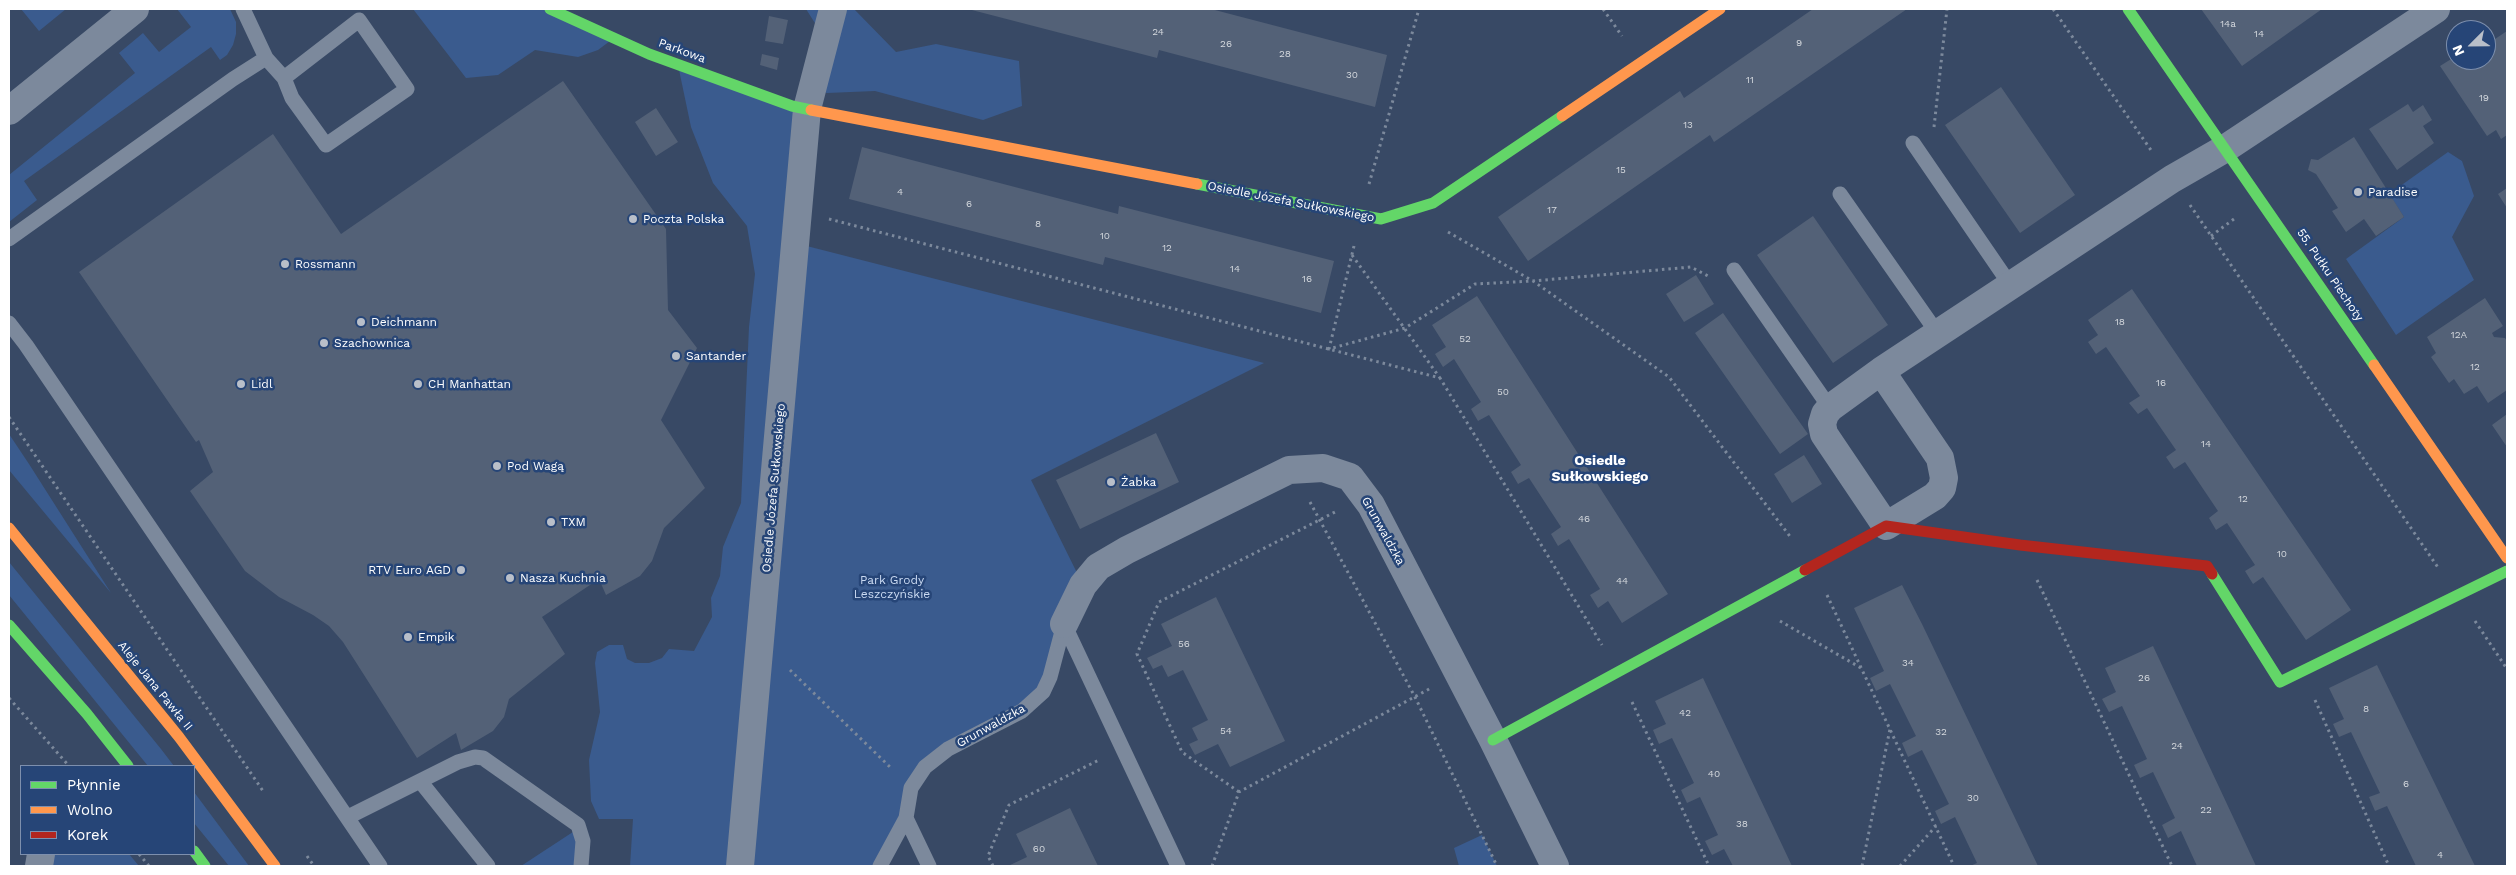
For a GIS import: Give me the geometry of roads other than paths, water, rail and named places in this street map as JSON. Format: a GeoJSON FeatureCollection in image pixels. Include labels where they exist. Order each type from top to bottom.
{"type":"FeatureCollection","features":[{"type":"Feature","properties":{"kind":"street"},"geometry":{"type":"LineString","coordinates":[[9,111],[135,9]]}},
{"type":"Feature","properties":{"kind":"street","name":"Parkowa"},"geometry":{"type":"LineString","coordinates":[[550,9],[649,54],[792,106],[807,109]]}},
{"type":"Feature","properties":{"kind":"street","name":"Osiedle Józefa Sułkowskiego"},"geometry":{"type":"LineString","coordinates":[[740,866],[807,109],[833,9]]}},
{"type":"Feature","properties":{"kind":"street","name":"Osiedle Józefa Sułkowskiego"},"geometry":{"type":"LineString","coordinates":[[807,109],[1381,219],[1433,204],[1720,9]]}},
{"type":"Feature","properties":{"kind":"street","name":"55. Pułku Piechoty"},"geometry":{"type":"LineString","coordinates":[[2128,9],[2226,148],[2507,558]]}},
{"type":"Feature","properties":{"kind":"street"},"geometry":{"type":"LineString","coordinates":[[2436,9],[2226,148],[2172,179],[1881,371],[1830,408],[1823,419],[1824,434],[1886,526],[2020,545],[2207,566],[2280,682],[2507,571]]}},
{"type":"Feature","properties":{"kind":"street"},"geometry":{"type":"LineString","coordinates":[[1493,740],[1886,526],[1935,496],[1942,488],[1944,478],[1940,458],[1881,371]]}},
{"type":"Feature","properties":{"kind":"street","name":"Grunwaldzka"},"geometry":{"type":"LineString","coordinates":[[1064,624],[1083,585],[1098,567],[1135,545],[1289,470],[1323,468],[1350,477],[1365,496],[1459,673],[1555,866]]}},
{"type":"Feature","properties":{"kind":"street","name":"Aleje Jana Pawła II"},"geometry":{"type":"LineString","coordinates":[[9,528],[179,737],[275,866]]}},
{"type":"Feature","properties":{"kind":"street"},"geometry":{"type":"LineString","coordinates":[[9,625],[87,714],[127,765]]}},
{"type":"Feature","properties":{"kind":"street"},"geometry":{"type":"LineString","coordinates":[[195,852],[205,866]]}},
{"type":"Feature","properties":{"kind":"lane"},"geometry":{"type":"LineString","coordinates":[[243,9],[266,58],[284,78],[292,98],[326,145],[407,88],[359,20],[284,78]]}},
{"type":"Feature","properties":{"kind":"lane"},"geometry":{"type":"LineString","coordinates":[[9,240],[233,79],[266,58]]}},
{"type":"Feature","properties":{"kind":"lane"},"geometry":{"type":"LineString","coordinates":[[1912,143],[2011,286]]}},
{"type":"Feature","properties":{"kind":"lane"},"geometry":{"type":"LineString","coordinates":[[1840,194],[1938,334]]}},
{"type":"Feature","properties":{"kind":"lane"},"geometry":{"type":"LineString","coordinates":[[1734,270],[1830,408]]}},
{"type":"Feature","properties":{"kind":"lane"},"geometry":{"type":"LineString","coordinates":[[9,323],[26,345],[380,866]]}},
{"type":"Feature","properties":{"kind":"lane"},"geometry":{"type":"LineString","coordinates":[[1064,624],[1178,866]]}},
{"type":"Feature","properties":{"kind":"lane","name":"Grunwaldzka"},"geometry":{"type":"LineString","coordinates":[[880,866],[906,818],[912,788],[925,768],[948,750],[1022,711],[1042,692],[1050,677],[1064,624]]}},
{"type":"Feature","properties":{"kind":"lane"},"geometry":{"type":"LineString","coordinates":[[348,817],[467,758],[483,758],[578,825],[583,841],[581,866]]}},
{"type":"Feature","properties":{"kind":"lane"},"geometry":{"type":"LineString","coordinates":[[420,781],[488,866]]}},
{"type":"Feature","properties":{"kind":"lane"},"geometry":{"type":"LineString","coordinates":[[906,818],[929,866]]}},
{"type":"Feature","properties":{"kind":"place","name":"Paradise"},"geometry":{"type":"Point","coordinates":[2358,192]}},
{"type":"Feature","properties":{"kind":"place","name":"Poczta Polska"},"geometry":{"type":"Point","coordinates":[633,219]}},
{"type":"Feature","properties":{"kind":"place","name":"Rossmann"},"geometry":{"type":"Point","coordinates":[285,264]}},
{"type":"Feature","properties":{"kind":"place","name":"Deichmann"},"geometry":{"type":"Point","coordinates":[361,322]}},
{"type":"Feature","properties":{"kind":"place","name":"Szachownica"},"geometry":{"type":"Point","coordinates":[324,343]}},
{"type":"Feature","properties":{"kind":"place","name":"Santander"},"geometry":{"type":"Point","coordinates":[676,356]}},
{"type":"Feature","properties":{"kind":"place","name":"Lidl"},"geometry":{"type":"Point","coordinates":[241,384]}},
{"type":"Feature","properties":{"kind":"place","name":"CH Manhattan"},"geometry":{"type":"Point","coordinates":[418,384]}},
{"type":"Feature","properties":{"kind":"place","name":"Pod Wagą"},"geometry":{"type":"Point","coordinates":[497,466]}},
{"type":"Feature","properties":{"kind":"place","name":"Żabka"},"geometry":{"type":"Point","coordinates":[1111,482]}},
{"type":"Feature","properties":{"kind":"place","name":"TXM"},"geometry":{"type":"Point","coordinates":[551,522]}},
{"type":"Feature","properties":{"kind":"place","name":"RTV Euro AGD"},"geometry":{"type":"Point","coordinates":[461,570]}},
{"type":"Feature","properties":{"kind":"place","name":"Nasza Kuchnia"},"geometry":{"type":"Point","coordinates":[510,578]}},
{"type":"Feature","properties":{"kind":"place","name":"Empik"},"geometry":{"type":"Point","coordinates":[408,637]}},
{"type":"Feature","properties":{"kind":"district","name":"Osiedle Sułkowskiego"},"geometry":{"type":"Point","coordinates":[1600,470]}},
{"type":"Feature","properties":{"kind":"park label","name":"Park Grody Leszczyńskie"},"geometry":{"type":"Point","coordinates":[892,587]}}]}
